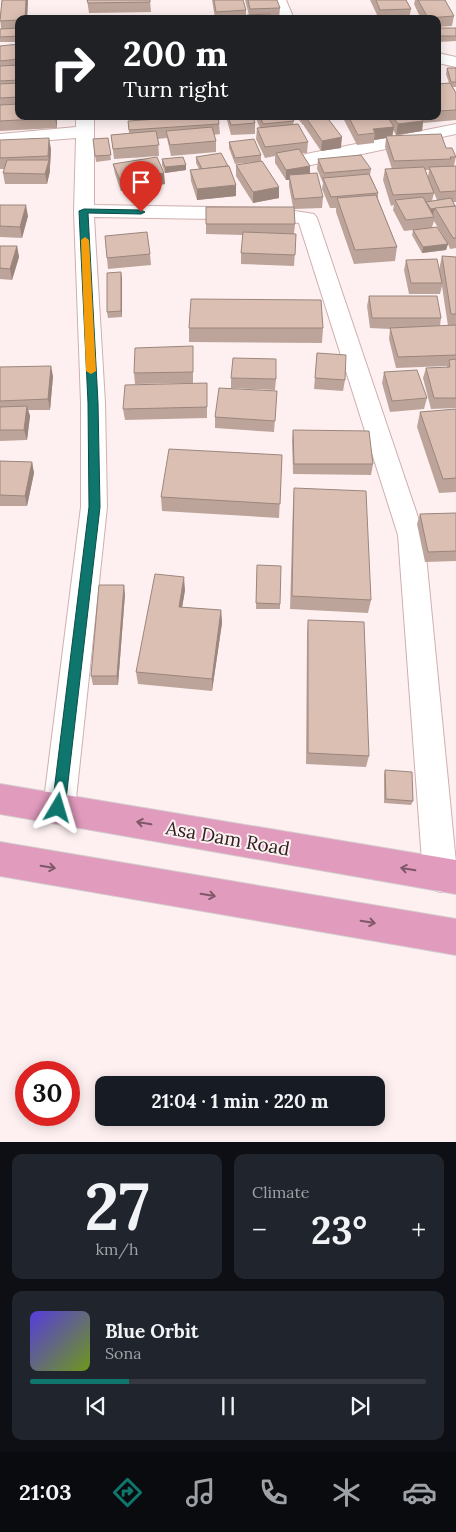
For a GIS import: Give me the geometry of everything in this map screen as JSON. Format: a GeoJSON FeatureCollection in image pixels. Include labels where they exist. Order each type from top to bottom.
{"type":"FeatureCollection","features":[{"type":"Feature","properties":{"kind":"main road","name":"Asa Dam Road"},"geometry":{"type":"LineString","coordinates":[[0,799],[448,876]]}},
{"type":"Feature","properties":{"kind":"main road"},"geometry":{"type":"LineString","coordinates":[[0,859],[456,937]]}},
{"type":"Feature","properties":{"kind":"street"},"geometry":{"type":"LineString","coordinates":[[279,0],[285,15]]}},
{"type":"Feature","properties":{"kind":"street"},"geometry":{"type":"LineString","coordinates":[[441,59],[456,62]]}},
{"type":"Feature","properties":{"kind":"street"},"geometry":{"type":"LineString","coordinates":[[0,139],[85,124],[84,211],[93,403],[94,507],[58,808]]}},
{"type":"Feature","properties":{"kind":"street"},"geometry":{"type":"LineString","coordinates":[[306,160],[456,129]]}},
{"type":"Feature","properties":{"kind":"street"},"geometry":{"type":"LineString","coordinates":[[84,211],[276,214],[308,218],[411,535],[448,876]]}},
{"type":"Feature","properties":{"kind":"building"},"geometry":{"type":"Polygon","coordinates":[[[2,0],[26,0],[25,15],[15,15],[15,20],[0,21],[2,0]]]}},
{"type":"Feature","properties":{"kind":"building"},"geometry":{"type":"Polygon","coordinates":[[[87,0],[150,0],[150,2],[88,3],[87,0]]]}},
{"type":"Feature","properties":{"kind":"building"},"geometry":{"type":"Polygon","coordinates":[[[214,0],[243,0],[246,10],[216,12],[214,0]]]}},
{"type":"Feature","properties":{"kind":"building"},"geometry":{"type":"Polygon","coordinates":[[[248,0],[277,0],[280,8],[250,9],[248,0]]]}},
{"type":"Feature","properties":{"kind":"building"},"geometry":{"type":"Polygon","coordinates":[[[376,0],[406,0],[411,9],[380,10],[376,0]]]}},
{"type":"Feature","properties":{"kind":"building"},"geometry":{"type":"Polygon","coordinates":[[[418,0],[445,0],[454,16],[441,17],[441,15],[426,15],[418,0]]]}},
{"type":"Feature","properties":{"kind":"building"},"geometry":{"type":"Polygon","coordinates":[[[15,28],[15,36],[0,37],[0,29],[15,28]]]}},
{"type":"Feature","properties":{"kind":"building"},"geometry":{"type":"Polygon","coordinates":[[[441,28],[456,28],[456,36],[441,36],[441,28]]]}},
{"type":"Feature","properties":{"kind":"building"},"geometry":{"type":"Polygon","coordinates":[[[15,44],[15,59],[0,61],[0,46],[15,44]]]}},
{"type":"Feature","properties":{"kind":"building"},"geometry":{"type":"Polygon","coordinates":[[[15,65],[15,80],[0,81],[0,66],[15,65]]]}},
{"type":"Feature","properties":{"kind":"building"},"geometry":{"type":"Polygon","coordinates":[[[447,68],[456,68],[456,82],[451,82],[447,68]]]}},
{"type":"Feature","properties":{"kind":"building"},"geometry":{"type":"Polygon","coordinates":[[[15,83],[15,97],[0,98],[0,84],[15,83]]]}},
{"type":"Feature","properties":{"kind":"building"},"geometry":{"type":"Polygon","coordinates":[[[450,83],[456,93],[456,110],[441,111],[441,84],[450,83]]]}},
{"type":"Feature","properties":{"kind":"building"},"geometry":{"type":"Polygon","coordinates":[[[15,104],[15,120],[18,120],[0,121],[0,105],[15,104]]]}},
{"type":"Feature","properties":{"kind":"building"},"geometry":{"type":"Polygon","coordinates":[[[218,120],[219,124],[129,130],[128,121],[218,120]]]}},
{"type":"Feature","properties":{"kind":"building"},"geometry":{"type":"Polygon","coordinates":[[[229,120],[254,120],[255,123],[231,125],[229,120]]]}},
{"type":"Feature","properties":{"kind":"building"},"geometry":{"type":"Polygon","coordinates":[[[262,120],[294,121],[263,124],[262,120]]]}},
{"type":"Feature","properties":{"kind":"building"},"geometry":{"type":"Polygon","coordinates":[[[308,120],[329,120],[342,137],[322,141],[308,120]]]}},
{"type":"Feature","properties":{"kind":"building"},"geometry":{"type":"Polygon","coordinates":[[[350,120],[390,120],[394,127],[373,129],[375,133],[358,135],[350,120]]]}},
{"type":"Feature","properties":{"kind":"building"},"geometry":{"type":"Polygon","coordinates":[[[395,120],[423,121],[398,124],[395,120]]]}},
{"type":"Feature","properties":{"kind":"building"},"geometry":{"type":"Polygon","coordinates":[[[298,124],[308,142],[265,147],[257,128],[298,124]]]}},
{"type":"Feature","properties":{"kind":"building"},"geometry":{"type":"Polygon","coordinates":[[[212,127],[216,141],[170,145],[166,131],[212,127]]]}},
{"type":"Feature","properties":{"kind":"building"},"geometry":{"type":"Polygon","coordinates":[[[156,131],[159,145],[113,149],[111,135],[156,131]]]}},
{"type":"Feature","properties":{"kind":"building"},"geometry":{"type":"Polygon","coordinates":[[[441,134],[446,148],[452,148],[456,157],[450,157],[451,159],[394,161],[386,136],[441,134]]]}},
{"type":"Feature","properties":{"kind":"building"},"geometry":{"type":"Polygon","coordinates":[[[49,138],[48,156],[0,158],[0,140],[49,138]]]}},
{"type":"Feature","properties":{"kind":"building"},"geometry":{"type":"Polygon","coordinates":[[[108,138],[111,155],[95,156],[93,139],[108,138]]]}},
{"type":"Feature","properties":{"kind":"building"},"geometry":{"type":"Polygon","coordinates":[[[254,139],[261,155],[235,158],[229,142],[254,139]]]}},
{"type":"Feature","properties":{"kind":"building"},"geometry":{"type":"Polygon","coordinates":[[[299,149],[310,166],[286,170],[276,153],[299,149]]]}},
{"type":"Feature","properties":{"kind":"building"},"geometry":{"type":"Polygon","coordinates":[[[221,153],[228,166],[202,169],[196,157],[221,153]]]}},
{"type":"Feature","properties":{"kind":"building"},"geometry":{"type":"Polygon","coordinates":[[[361,155],[371,169],[324,173],[318,159],[361,155]]]}},
{"type":"Feature","properties":{"kind":"building"},"geometry":{"type":"Polygon","coordinates":[[[157,157],[164,173],[120,180],[113,164],[157,157]]]}},
{"type":"Feature","properties":{"kind":"building"},"geometry":{"type":"Polygon","coordinates":[[[183,157],[186,165],[165,167],[162,159],[183,157]]]}},
{"type":"Feature","properties":{"kind":"building"},"geometry":{"type":"Polygon","coordinates":[[[7,160],[49,160],[45,174],[3,173],[7,160]]]}},
{"type":"Feature","properties":{"kind":"building"},"geometry":{"type":"Polygon","coordinates":[[[262,161],[279,187],[253,192],[236,165],[262,161]]]}},
{"type":"Feature","properties":{"kind":"building"},"geometry":{"type":"Polygon","coordinates":[[[229,166],[236,185],[197,189],[190,170],[229,166]]]}},
{"type":"Feature","properties":{"kind":"building"},"geometry":{"type":"Polygon","coordinates":[[[456,166],[456,191],[440,192],[429,167],[456,166]]]}},
{"type":"Feature","properties":{"kind":"building"},"geometry":{"type":"Polygon","coordinates":[[[424,167],[434,193],[393,195],[385,169],[424,167]]]}},
{"type":"Feature","properties":{"kind":"building"},"geometry":{"type":"Polygon","coordinates":[[[317,173],[323,197],[294,199],[289,175],[317,173]]]}},
{"type":"Feature","properties":{"kind":"building"},"geometry":{"type":"Polygon","coordinates":[[[369,174],[378,193],[331,197],[323,178],[369,174]]]}},
{"type":"Feature","properties":{"kind":"building"},"geometry":{"type":"Polygon","coordinates":[[[376,195],[397,247],[355,250],[337,198],[376,195]]]}},
{"type":"Feature","properties":{"kind":"building"},"geometry":{"type":"Polygon","coordinates":[[[423,197],[434,217],[406,220],[395,200],[423,197]]]}},
{"type":"Feature","properties":{"kind":"building"},"geometry":{"type":"Polygon","coordinates":[[[451,198],[455,206],[431,209],[426,202],[451,198]]]}},
{"type":"Feature","properties":{"kind":"building"},"geometry":{"type":"Polygon","coordinates":[[[0,205],[26,205],[20,227],[0,226],[0,205]]]}},
{"type":"Feature","properties":{"kind":"building"},"geometry":{"type":"Polygon","coordinates":[[[456,206],[456,238],[453,238],[435,208],[456,206]]]}},
{"type":"Feature","properties":{"kind":"building"},"geometry":{"type":"Polygon","coordinates":[[[206,207],[294,207],[295,224],[206,224],[206,207]]]}},
{"type":"Feature","properties":{"kind":"building"},"geometry":{"type":"Polygon","coordinates":[[[437,227],[448,244],[423,247],[413,230],[437,227]]]}},
{"type":"Feature","properties":{"kind":"building"},"geometry":{"type":"Polygon","coordinates":[[[147,232],[150,254],[107,258],[105,236],[147,232]]]}},
{"type":"Feature","properties":{"kind":"building"},"geometry":{"type":"Polygon","coordinates":[[[243,232],[296,234],[295,255],[241,253],[243,232]]]}},
{"type":"Feature","properties":{"kind":"building"},"geometry":{"type":"Polygon","coordinates":[[[0,246],[17,246],[10,269],[0,268],[0,246]]]}},
{"type":"Feature","properties":{"kind":"building"},"geometry":{"type":"Polygon","coordinates":[[[442,256],[456,257],[456,314],[451,314],[442,256]]]}},
{"type":"Feature","properties":{"kind":"building"},"geometry":{"type":"Polygon","coordinates":[[[437,259],[442,283],[411,283],[406,260],[437,259]]]}},
{"type":"Feature","properties":{"kind":"building"},"geometry":{"type":"Polygon","coordinates":[[[121,272],[121,311],[107,312],[107,273],[121,272]]]}},
{"type":"Feature","properties":{"kind":"building"},"geometry":{"type":"Polygon","coordinates":[[[369,296],[437,296],[441,318],[372,318],[369,296]]]}},
{"type":"Feature","properties":{"kind":"building"},"geometry":{"type":"Polygon","coordinates":[[[191,299],[321,300],[323,328],[189,328],[191,299]]]}},
{"type":"Feature","properties":{"kind":"building"},"geometry":{"type":"Polygon","coordinates":[[[456,325],[456,355],[398,357],[390,328],[456,325]]]}},
{"type":"Feature","properties":{"kind":"building"},"geometry":{"type":"Polygon","coordinates":[[[193,346],[193,372],[134,373],[135,348],[193,346]]]}},
{"type":"Feature","properties":{"kind":"building"},"geometry":{"type":"Polygon","coordinates":[[[317,353],[346,355],[345,380],[315,378],[317,353]]]}},
{"type":"Feature","properties":{"kind":"building"},"geometry":{"type":"Polygon","coordinates":[[[233,358],[276,359],[276,379],[231,378],[233,358]]]}},
{"type":"Feature","properties":{"kind":"building"},"geometry":{"type":"Polygon","coordinates":[[[456,359],[456,398],[434,398],[426,368],[450,367],[449,360],[456,359]]]}},
{"type":"Feature","properties":{"kind":"building"},"geometry":{"type":"Polygon","coordinates":[[[51,366],[48,399],[0,401],[0,367],[51,366]]]}},
{"type":"Feature","properties":{"kind":"building"},"geometry":{"type":"Polygon","coordinates":[[[417,370],[427,398],[392,401],[384,372],[417,370]]]}},
{"type":"Feature","properties":{"kind":"building"},"geometry":{"type":"Polygon","coordinates":[[[207,383],[207,407],[123,409],[125,385],[207,383]]]}},
{"type":"Feature","properties":{"kind":"building"},"geometry":{"type":"Polygon","coordinates":[[[219,388],[277,391],[275,421],[215,417],[219,388]]]}},
{"type":"Feature","properties":{"kind":"building"},"geometry":{"type":"Polygon","coordinates":[[[27,406],[24,430],[0,430],[0,407],[27,406]]]}},
{"type":"Feature","properties":{"kind":"building"},"geometry":{"type":"Polygon","coordinates":[[[456,409],[456,478],[443,479],[420,412],[456,409]]]}},
{"type":"Feature","properties":{"kind":"building"},"geometry":{"type":"Polygon","coordinates":[[[293,430],[369,431],[373,464],[294,464],[293,430]]]}},
{"type":"Feature","properties":{"kind":"building"},"geometry":{"type":"Polygon","coordinates":[[[169,449],[282,455],[280,504],[161,497],[169,449]]]}},
{"type":"Feature","properties":{"kind":"building"},"geometry":{"type":"Polygon","coordinates":[[[0,461],[32,462],[25,496],[0,495],[0,461]]]}},
{"type":"Feature","properties":{"kind":"building"},"geometry":{"type":"Polygon","coordinates":[[[294,488],[366,491],[371,600],[292,596],[294,488]]]}},
{"type":"Feature","properties":{"kind":"building"},"geometry":{"type":"Polygon","coordinates":[[[456,513],[456,551],[428,552],[420,514],[456,513]]]}},
{"type":"Feature","properties":{"kind":"building"},"geometry":{"type":"Polygon","coordinates":[[[257,565],[281,566],[280,604],[256,603],[257,565]]]}},
{"type":"Feature","properties":{"kind":"building"},"geometry":{"type":"Polygon","coordinates":[[[155,574],[184,577],[179,607],[221,610],[212,679],[136,672],[155,574]]]}},
{"type":"Feature","properties":{"kind":"building"},"geometry":{"type":"Polygon","coordinates":[[[99,585],[124,585],[117,676],[91,676],[99,585]]]}},
{"type":"Feature","properties":{"kind":"building"},"geometry":{"type":"Polygon","coordinates":[[[308,620],[364,622],[369,756],[308,753],[308,620]]]}},
{"type":"Feature","properties":{"kind":"building"},"geometry":{"type":"Polygon","coordinates":[[[385,770],[412,772],[413,801],[386,799],[385,770]]]}},
{"type":"Feature","properties":{"kind":"slow traffic"},"geometry":{"type":"LineString","coordinates":[[85,240],[91,371]]}},
{"type":"Feature","properties":{"kind":"route"},"geometry":{"type":"LineString","coordinates":[[58,808],[94,507],[93,403],[84,211],[141,212]]}}]}
